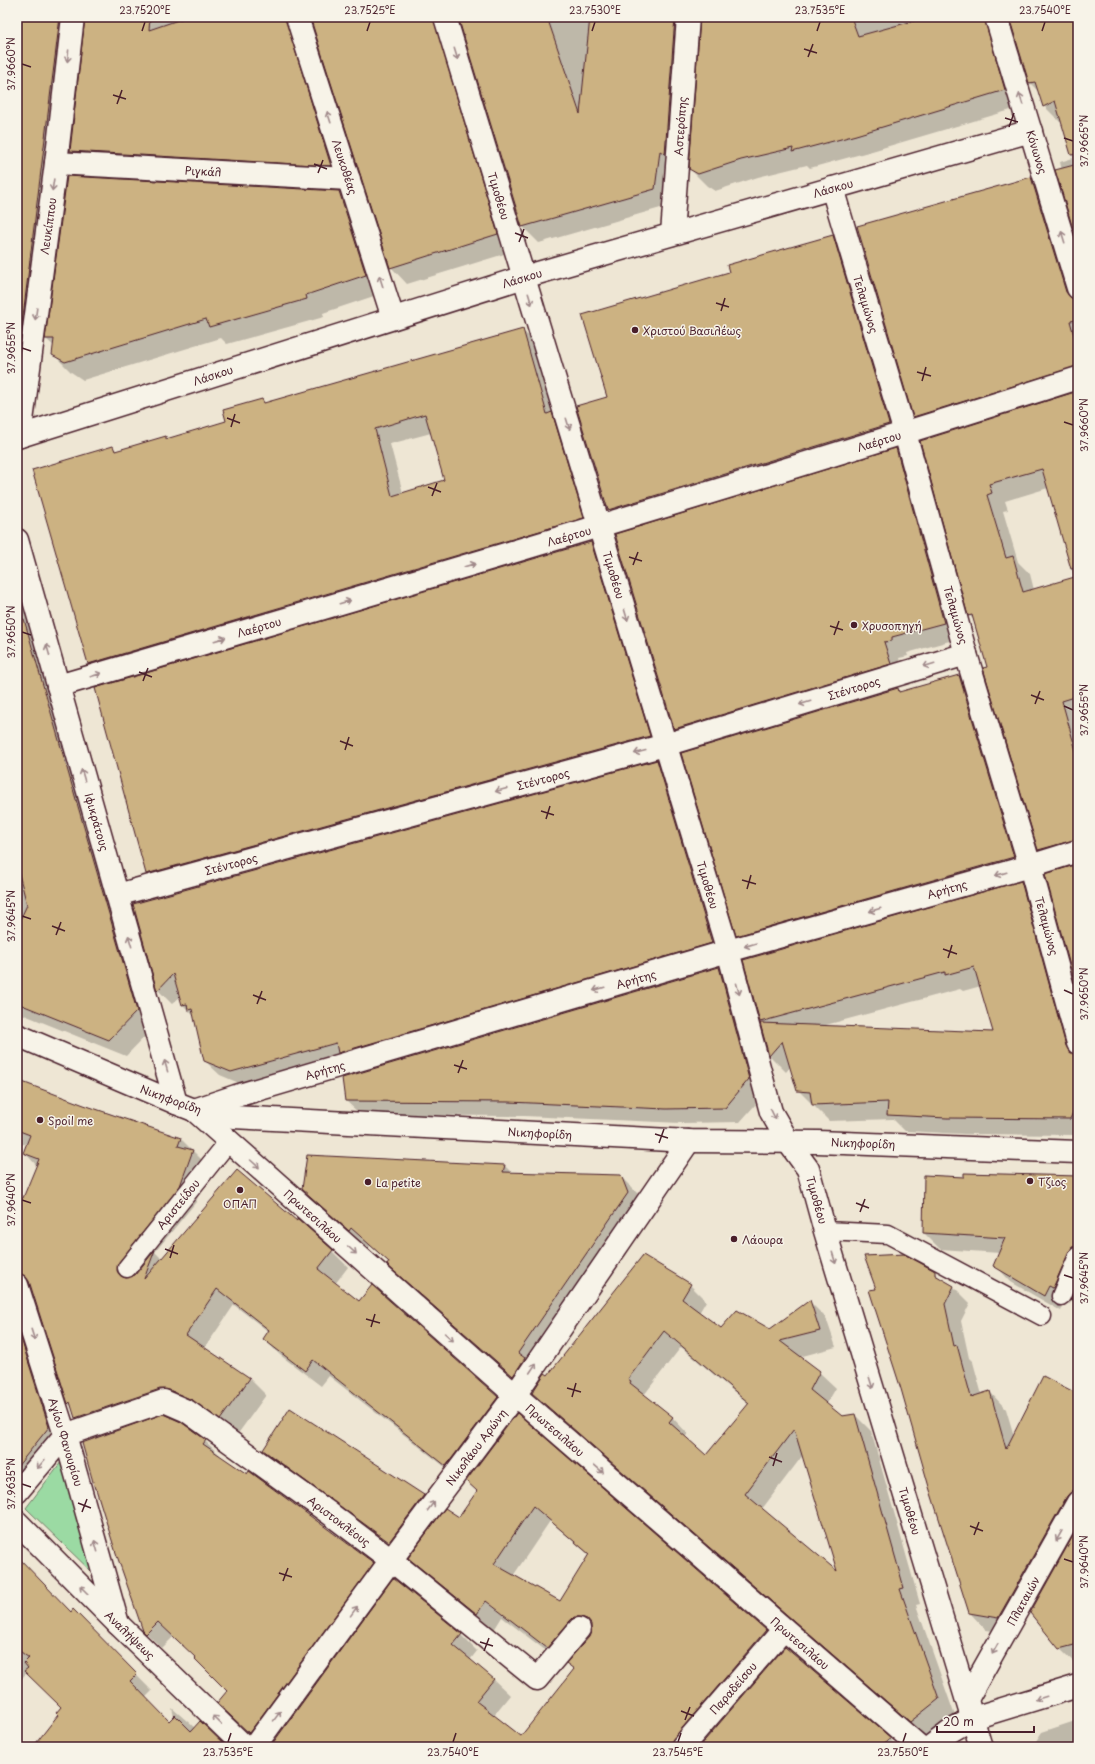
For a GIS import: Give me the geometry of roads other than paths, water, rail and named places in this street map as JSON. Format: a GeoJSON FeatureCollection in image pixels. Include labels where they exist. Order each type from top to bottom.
{"type":"FeatureCollection","features":[{"type":"Feature","properties":{"kind":"street","name":"Λευκίππου"},"geometry":{"type":"LineString","coordinates":[[19,436],[56,163],[73,17]]}},
{"type":"Feature","properties":{"kind":"street","name":"Λευκοθέας"},"geometry":{"type":"LineString","coordinates":[[297,17],[393,318]]}},
{"type":"Feature","properties":{"kind":"street","name":"Τιμοθέου"},"geometry":{"type":"LineString","coordinates":[[445,17],[728,952],[772,1112],[789,1143],[808,1169],[825,1231],[981,1747]]}},
{"type":"Feature","properties":{"kind":"street","name":"Αστερόπης"},"geometry":{"type":"LineString","coordinates":[[672,234],[688,17]]}},
{"type":"Feature","properties":{"kind":"street","name":"Κόνωνος"},"geometry":{"type":"LineString","coordinates":[[996,17],[1078,288]]}},
{"type":"Feature","properties":{"kind":"street","name":"Λάσκου"},"geometry":{"type":"LineString","coordinates":[[19,436],[524,277],[1031,131]]}},
{"type":"Feature","properties":{"kind":"street","name":"Ριγκάλ"},"geometry":{"type":"LineString","coordinates":[[56,163],[349,180]]}},
{"type":"Feature","properties":{"kind":"street","name":"Τελαμώνος"},"geometry":{"type":"LineString","coordinates":[[832,188],[905,433],[966,654],[1030,866],[1078,1043]]}},
{"type":"Feature","properties":{"kind":"street","name":"Λαέρτου"},"geometry":{"type":"LineString","coordinates":[[58,686],[599,527],[1078,378]]}},
{"type":"Feature","properties":{"kind":"street","name":"Ιφικράτους"},"geometry":{"type":"LineString","coordinates":[[17,540],[117,895],[185,1106]]}},
{"type":"Feature","properties":{"kind":"street","name":"Στέντορος"},"geometry":{"type":"LineString","coordinates":[[117,895],[665,745],[966,654]]}},
{"type":"Feature","properties":{"kind":"street","name":"Αρήτης"},"geometry":{"type":"LineString","coordinates":[[185,1106],[236,1096],[1078,851]]}},
{"type":"Feature","properties":{"kind":"street","name":"Νικηφορίδη"},"geometry":{"type":"LineString","coordinates":[[17,1035],[185,1106],[240,1117],[689,1141],[789,1143],[818,1142],[1078,1152]]}},
{"type":"Feature","properties":{"kind":"street","name":"Πρωτεσιλάου"},"geometry":{"type":"LineString","coordinates":[[185,1106],[229,1141],[515,1395],[920,1747]]}},
{"type":"Feature","properties":{"kind":"street","name":"Νικολάου Αρώνη"},"geometry":{"type":"LineString","coordinates":[[254,1747],[391,1560],[515,1395],[689,1141]]}},
{"type":"Feature","properties":{"kind":"street","name":"Αγίου Φανουρίου"},"geometry":{"type":"LineString","coordinates":[[17,1285],[65,1435],[118,1624]]}},
{"type":"Feature","properties":{"kind":"street","name":"Αριστοκλέους"},"geometry":{"type":"LineString","coordinates":[[65,1435],[164,1401],[187,1411],[329,1513],[391,1560],[537,1679],[579,1629]]}},
{"type":"Feature","properties":{"kind":"street"},"geometry":{"type":"LineString","coordinates":[[17,1492],[65,1435]]}},
{"type":"Feature","properties":{"kind":"street","name":"Πλαταιών"},"geometry":{"type":"LineString","coordinates":[[970,1709],[1078,1502]]}},
{"type":"Feature","properties":{"kind":"street","name":"Αναλήψεως"},"geometry":{"type":"LineString","coordinates":[[17,1522],[118,1624],[245,1747]]}},
{"type":"Feature","properties":{"kind":"street","name":"Παραδείσου"},"geometry":{"type":"LineString","coordinates":[[682,1747],[784,1630]]}},
{"type":"Feature","properties":{"kind":"street"},"geometry":{"type":"LineString","coordinates":[[930,1747],[951,1731],[970,1709],[1078,1686]]}},
{"type":"Feature","properties":{"kind":"lane","name":"Αριστείδου"},"geometry":{"type":"LineString","coordinates":[[127,1268],[229,1141]]}},
{"type":"Feature","properties":{"kind":"lane"},"geometry":{"type":"LineString","coordinates":[[825,1231],[888,1234],[1042,1316]]}},
{"type":"Feature","properties":{"kind":"lane"},"geometry":{"type":"LineString","coordinates":[[1061,1296],[1078,1256]]}},
{"type":"Feature","properties":{"kind":"place","name":"Χριστού Βασιλέως"},"geometry":{"type":"Point","coordinates":[635,330]}},
{"type":"Feature","properties":{"kind":"place","name":"Χρυσοπηγή"},"geometry":{"type":"Point","coordinates":[854,625]}},
{"type":"Feature","properties":{"kind":"place","name":"Spoil me"},"geometry":{"type":"Point","coordinates":[40,1120]}},
{"type":"Feature","properties":{"kind":"place","name":"Τζιος"},"geometry":{"type":"Point","coordinates":[1030,1181]}},
{"type":"Feature","properties":{"kind":"place","name":"La petite"},"geometry":{"type":"Point","coordinates":[368,1182]}},
{"type":"Feature","properties":{"kind":"place","name":"ΟΠΑΠ"},"geometry":{"type":"Point","coordinates":[240,1190]}},
{"type":"Feature","properties":{"kind":"place","name":"Λάουρα"},"geometry":{"type":"Point","coordinates":[734,1239]}}]}
